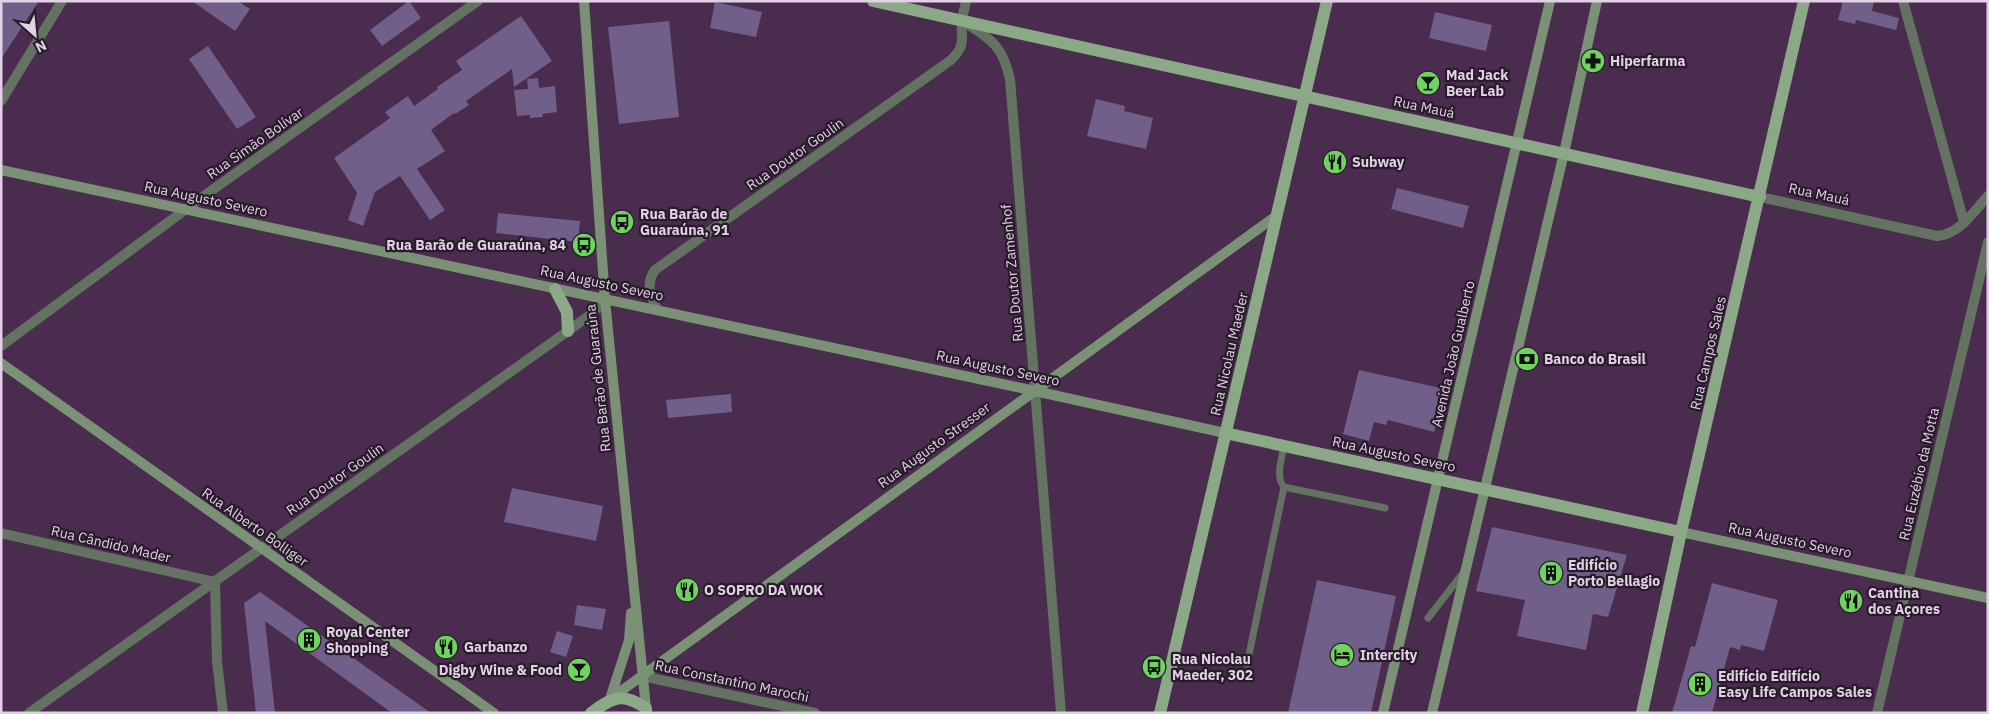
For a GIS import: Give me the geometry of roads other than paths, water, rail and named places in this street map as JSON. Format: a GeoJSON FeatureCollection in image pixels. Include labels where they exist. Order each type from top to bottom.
{"type":"FeatureCollection","features":[{"type":"Feature","properties":{"kind":"main road","name":"Rua Barão de Guaraúna"},"geometry":{"type":"LineString","coordinates":[[584,1],[605,300],[646,711]]}},
{"type":"Feature","properties":{"kind":"main road","name":"Rua Mauá"},"geometry":{"type":"LineString","coordinates":[[874,1],[1760,197]]}},
{"type":"Feature","properties":{"kind":"main road","name":"Rua Nicolau Maeder"},"geometry":{"type":"LineString","coordinates":[[1160,713],[1328,1]]}},
{"type":"Feature","properties":{"kind":"main road","name":"Avenida João Gualberto"},"geometry":{"type":"LineString","coordinates":[[1383,713],[1550,1]]}},
{"type":"Feature","properties":{"kind":"main road"},"geometry":{"type":"LineString","coordinates":[[1432,713],[1564,154],[1597,1]]}},
{"type":"Feature","properties":{"kind":"main road","name":"Rua Campos Sales"},"geometry":{"type":"LineString","coordinates":[[1642,713],[1681,532],[1804,1]]}},
{"type":"Feature","properties":{"kind":"main road","name":"Rua Augusto Severo"},"geometry":{"type":"LineString","coordinates":[[1,170],[1908,580],[1986,600]]}},
{"type":"Feature","properties":{"kind":"main road","name":"Rua Augusto Stresser"},"geometry":{"type":"LineString","coordinates":[[591,713],[1276,216]]}},
{"type":"Feature","properties":{"kind":"main road"},"geometry":{"type":"LineString","coordinates":[[555,289],[567,312],[568,331]]}},
{"type":"Feature","properties":{"kind":"main road","name":"Rua Alberto Bolliger"},"geometry":{"type":"LineString","coordinates":[[1,363],[494,713]]}},
{"type":"Feature","properties":{"kind":"main road","name":"Rua Barão de Guaraúna"},"geometry":{"type":"LineString","coordinates":[[610,699],[629,640],[632,571]]}},
{"type":"Feature","properties":{"kind":"main road"},"geometry":{"type":"LineString","coordinates":[[610,699],[630,699],[646,711]]}},
{"type":"Feature","properties":{"kind":"street"},"geometry":{"type":"LineString","coordinates":[[1,102],[62,1]]}},
{"type":"Feature","properties":{"kind":"street","name":"Rua Simão Bolívar"},"geometry":{"type":"LineString","coordinates":[[1,346],[185,210],[478,1]]}},
{"type":"Feature","properties":{"kind":"street"},"geometry":{"type":"LineString","coordinates":[[962,21],[966,1]]}},
{"type":"Feature","properties":{"kind":"street"},"geometry":{"type":"LineString","coordinates":[[1903,1],[1964,222]]}},
{"type":"Feature","properties":{"kind":"street","name":"Rua Doutor Goulin"},"geometry":{"type":"LineString","coordinates":[[657,310],[649,285],[650,276],[655,270],[951,60],[960,52],[963,43],[962,21]]}},
{"type":"Feature","properties":{"kind":"street","name":"Rua Doutor Zamenhof"},"geometry":{"type":"LineString","coordinates":[[962,21],[989,38],[1000,50],[1007,64],[1010,78],[1061,713]]}},
{"type":"Feature","properties":{"kind":"street","name":"Rua Mauá"},"geometry":{"type":"LineString","coordinates":[[1760,197],[1937,236],[1947,235],[1964,222],[1988,196]]}},
{"type":"Feature","properties":{"kind":"street","name":"Rua Euzébio da Motta"},"geometry":{"type":"LineString","coordinates":[[1877,713],[1988,242]]}},
{"type":"Feature","properties":{"kind":"street"},"geometry":{"type":"LineString","coordinates":[[1978,282],[1988,271]]}},
{"type":"Feature","properties":{"kind":"street","name":"Rua Doutor Goulin"},"geometry":{"type":"LineString","coordinates":[[30,713],[568,331],[590,315],[605,300]]}},
{"type":"Feature","properties":{"kind":"street","name":"Rua Cândido Mader"},"geometry":{"type":"LineString","coordinates":[[1,533],[215,582]]}},
{"type":"Feature","properties":{"kind":"street"},"geometry":{"type":"LineString","coordinates":[[215,582],[218,661],[223,713]]}},
{"type":"Feature","properties":{"kind":"street","name":"Rua Constantino Marochi"},"geometry":{"type":"LineString","coordinates":[[642,676],[815,713]]}},
{"type":"Feature","properties":{"kind":"lane"},"geometry":{"type":"LineString","coordinates":[[1284,446],[1279,476],[1280,482],[1284,486],[1385,508]]}},
{"type":"Feature","properties":{"kind":"lane"},"geometry":{"type":"LineString","coordinates":[[1247,664],[1284,486]]}},
{"type":"Feature","properties":{"kind":"lane"},"geometry":{"type":"LineString","coordinates":[[1428,618],[1466,570]]}},
{"type":"Feature","properties":{"kind":"place","name":"Hiperfarma"},"geometry":{"type":"Point","coordinates":[1593,61]}},
{"type":"Feature","properties":{"kind":"place","name":"Mad Jack Beer Lab"},"geometry":{"type":"Point","coordinates":[1428,83]}},
{"type":"Feature","properties":{"kind":"place","name":"Subway"},"geometry":{"type":"Point","coordinates":[1335,162]}},
{"type":"Feature","properties":{"kind":"place","name":"Rua Barão de Guaraúna, 91"},"geometry":{"type":"Point","coordinates":[622,222]}},
{"type":"Feature","properties":{"kind":"place","name":"Rua Barão de Guaraúna, 84"},"geometry":{"type":"Point","coordinates":[584,245]}},
{"type":"Feature","properties":{"kind":"place","name":"Banco do Brasil"},"geometry":{"type":"Point","coordinates":[1527,359]}},
{"type":"Feature","properties":{"kind":"place","name":"Edifício Porto Bellagio"},"geometry":{"type":"Point","coordinates":[1551,573]}},
{"type":"Feature","properties":{"kind":"place","name":"O SOPRO DA WOK"},"geometry":{"type":"Point","coordinates":[687,590]}},
{"type":"Feature","properties":{"kind":"place","name":"Cantina dos Açores"},"geometry":{"type":"Point","coordinates":[1851,601]}},
{"type":"Feature","properties":{"kind":"place","name":"Royal Center Shopping"},"geometry":{"type":"Point","coordinates":[309,640]}},
{"type":"Feature","properties":{"kind":"place","name":"Garbanzo"},"geometry":{"type":"Point","coordinates":[446,647]}},
{"type":"Feature","properties":{"kind":"place","name":"Intercity"},"geometry":{"type":"Point","coordinates":[1342,655]}},
{"type":"Feature","properties":{"kind":"place","name":"Rua Nicolau Maeder, 302"},"geometry":{"type":"Point","coordinates":[1154,667]}},
{"type":"Feature","properties":{"kind":"place","name":"Digby Wine & Food"},"geometry":{"type":"Point","coordinates":[579,670]}},
{"type":"Feature","properties":{"kind":"place","name":"Edifício Edifício Easy Life Campos Sales"},"geometry":{"type":"Point","coordinates":[1700,684]}}]}
